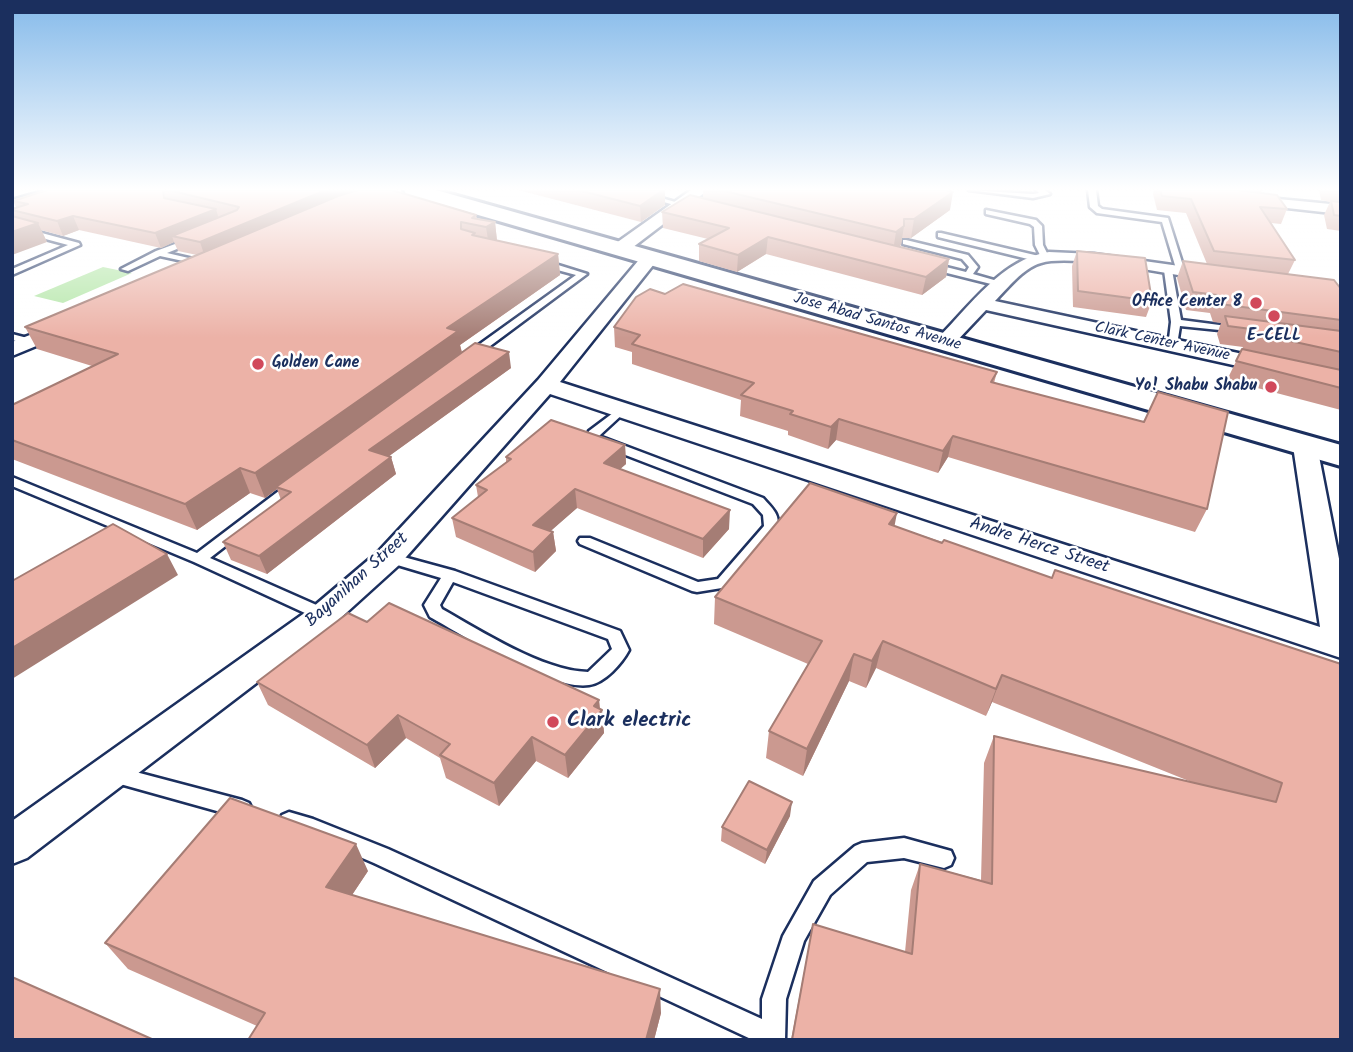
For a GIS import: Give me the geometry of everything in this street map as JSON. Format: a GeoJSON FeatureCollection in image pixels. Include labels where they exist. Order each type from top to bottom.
{"type":"FeatureCollection","features":[{"type":"Feature","properties":{"kind":"main road","name":"Jose Abad Santos Avenue"},"geometry":{"type":"LineString","coordinates":[[578,239],[1341,456]]}},
{"type":"Feature","properties":{"kind":"street"},"geometry":{"type":"LineString","coordinates":[[618,250],[635,239]]}},
{"type":"Feature","properties":{"kind":"street"},"geometry":{"type":"LineString","coordinates":[[944,342],[1003,284],[1041,258],[1085,259],[1234,278]]}},
{"type":"Feature","properties":{"kind":"street","name":"Bayanihan Street"},"geometry":{"type":"LineString","coordinates":[[12,845],[324,615],[389,558],[546,385],[649,259]]}},
{"type":"Feature","properties":{"kind":"street"},"geometry":{"type":"LineString","coordinates":[[183,276],[214,263]]}},
{"type":"Feature","properties":{"kind":"street","name":"Clark Center Avenue"},"geometry":{"type":"LineString","coordinates":[[984,304],[1341,382]]}},
{"type":"Feature","properties":{"kind":"street"},"geometry":{"type":"LineString","coordinates":[[12,350],[82,320]]}},
{"type":"Feature","properties":{"kind":"street","name":"Andre Hercz Street"},"geometry":{"type":"LineString","coordinates":[[546,385],[1340,647],[1305,446]]}},
{"type":"Feature","properties":{"kind":"lane"},"geometry":{"type":"LineString","coordinates":[[12,272],[76,245],[55,239]]}},
{"type":"Feature","properties":{"kind":"lane"},"geometry":{"type":"LineString","coordinates":[[125,269],[193,239]]}},
{"type":"Feature","properties":{"kind":"lane"},"geometry":{"type":"LineString","coordinates":[[959,239],[1041,258],[1039,239]]}},
{"type":"Feature","properties":{"kind":"lane"},"geometry":{"type":"LineString","coordinates":[[1169,239],[1175,271],[1176,322],[1172,345]]}},
{"type":"Feature","properties":{"kind":"lane"},"geometry":{"type":"LineString","coordinates":[[906,242],[965,257],[974,267],[968,275]]}},
{"type":"Feature","properties":{"kind":"lane"},"geometry":{"type":"LineString","coordinates":[[159,253],[214,263]]}},
{"type":"Feature","properties":{"kind":"lane"},"geometry":{"type":"LineString","coordinates":[[458,364],[583,274],[533,261]]}},
{"type":"Feature","properties":{"kind":"lane"},"geometry":{"type":"LineString","coordinates":[[915,263],[1003,284]]}},
{"type":"Feature","properties":{"kind":"lane"},"geometry":{"type":"LineString","coordinates":[[1176,322],[1245,332]]}},
{"type":"Feature","properties":{"kind":"lane"},"geometry":{"type":"LineString","coordinates":[[12,337],[31,342]]}},
{"type":"Feature","properties":{"kind":"lane"},"geometry":{"type":"LineString","coordinates":[[584,541],[697,587],[710,587],[723,583],[771,527],[770,514],[758,501],[593,438],[593,434],[621,410]]}},
{"type":"Feature","properties":{"kind":"lane"},"geometry":{"type":"LineString","coordinates":[[199,559],[303,479]]}},
{"type":"Feature","properties":{"kind":"lane"},"geometry":{"type":"LineString","coordinates":[[12,481],[199,559],[324,615]]}},
{"type":"Feature","properties":{"kind":"lane"},"geometry":{"type":"LineString","coordinates":[[389,558],[450,575],[614,635],[621,650],[592,678],[578,680],[531,662],[436,614],[432,605],[450,575]]}},
{"type":"Feature","properties":{"kind":"lane"},"geometry":{"type":"LineString","coordinates":[[108,773],[313,828],[381,856],[774,1039],[774,999],[786,961],[794,936],[822,888],[862,853],[904,848],[944,858]]}},
{"type":"Feature","properties":{"kind":"green space"},"geometry":{"type":"Polygon","coordinates":[[[103,267],[132,273],[63,303],[34,296],[103,267]]]}},
{"type":"Feature","properties":{"kind":"building","name":"Golden Cane"},"geometry":{"type":"Polygon","coordinates":[[[235,239],[491,239],[558,254],[447,328],[458,331],[255,473],[240,468],[185,504],[12,440],[12,405],[118,354],[25,327],[235,239]]]}},
{"type":"Feature","properties":{"kind":"building"},"geometry":{"type":"Polygon","coordinates":[[[708,239],[765,239],[738,255],[699,244],[708,239]]]}},
{"type":"Feature","properties":{"kind":"building"},"geometry":{"type":"Polygon","coordinates":[[[776,239],[868,239],[949,259],[926,277],[776,239]]]}},
{"type":"Feature","properties":{"kind":"building"},"geometry":{"type":"Polygon","coordinates":[[[1209,239],[1281,239],[1295,260],[1214,251],[1209,239]]]}},
{"type":"Feature","properties":{"kind":"building"},"geometry":{"type":"Polygon","coordinates":[[[1077,251],[1145,258],[1152,301],[1078,291],[1077,251]]]}},
{"type":"Feature","properties":{"kind":"building"},"geometry":{"type":"Polygon","coordinates":[[[1183,261],[1334,280],[1341,289],[1341,320],[1220,304],[1217,295],[1193,292],[1183,261]]]}},
{"type":"Feature","properties":{"kind":"building"},"geometry":{"type":"Polygon","coordinates":[[[683,284],[997,372],[991,382],[1144,422],[1158,392],[1228,412],[1207,509],[953,436],[943,451],[839,419],[831,427],[790,414],[793,411],[741,395],[754,383],[632,344],[640,335],[614,327],[636,297],[650,289],[665,294],[683,284]]]}},
{"type":"Feature","properties":{"kind":"building"},"geometry":{"type":"Polygon","coordinates":[[[1225,316],[1341,331],[1341,352],[1249,332],[1251,329],[1228,326],[1225,316]]]}},
{"type":"Feature","properties":{"kind":"building"},"geometry":{"type":"Polygon","coordinates":[[[475,343],[509,352],[369,450],[391,457],[259,556],[223,542],[291,492],[276,487],[475,343]]]}},
{"type":"Feature","properties":{"kind":"building"},"geometry":{"type":"Polygon","coordinates":[[[1242,349],[1341,370],[1341,388],[1236,361],[1242,349]]]}},
{"type":"Feature","properties":{"kind":"building"},"geometry":{"type":"Polygon","coordinates":[[[551,420],[625,445],[604,463],[730,510],[703,539],[575,489],[533,525],[553,532],[533,552],[452,518],[487,490],[476,485],[511,459],[506,457],[551,420]]]}},
{"type":"Feature","properties":{"kind":"building"},"geometry":{"type":"Polygon","coordinates":[[[810,483],[897,513],[889,524],[942,543],[944,540],[1052,578],[1055,570],[1341,664],[1341,1040],[792,1040],[813,924],[912,954],[920,864],[992,884],[994,736],[1276,802],[1282,783],[1002,675],[996,689],[883,641],[872,661],[854,654],[807,749],[769,731],[822,641],[715,597],[810,483]]]}},
{"type":"Feature","properties":{"kind":"building"},"geometry":{"type":"Polygon","coordinates":[[[113,524],[167,554],[12,648],[12,581],[113,524]]]}},
{"type":"Feature","properties":{"kind":"building"},"geometry":{"type":"Polygon","coordinates":[[[389,603],[599,700],[594,706],[602,710],[565,755],[532,737],[494,783],[440,755],[450,744],[398,715],[367,745],[257,682],[348,613],[367,622],[389,603]]]}},
{"type":"Feature","properties":{"kind":"building"},"geometry":{"type":"Polygon","coordinates":[[[749,781],[792,802],[767,850],[722,827],[749,781]]]}},
{"type":"Feature","properties":{"kind":"building"},"geometry":{"type":"Polygon","coordinates":[[[230,798],[356,844],[326,887],[660,989],[646,1040],[248,1040],[265,1013],[105,943],[230,798]]]}},
{"type":"Feature","properties":{"kind":"building"},"geometry":{"type":"Polygon","coordinates":[[[12,977],[154,1040],[12,1040],[12,977]]]}},
{"type":"Feature","properties":{"kind":"place","name":"Office Center 8"},"geometry":{"type":"Point","coordinates":[1256,303]}},
{"type":"Feature","properties":{"kind":"place","name":"E-CELL"},"geometry":{"type":"Point","coordinates":[1274,316]}},
{"type":"Feature","properties":{"kind":"place","name":"Golden Cane"},"geometry":{"type":"Point","coordinates":[258,364]}},
{"type":"Feature","properties":{"kind":"place","name":"Yo! Shabu Shabu"},"geometry":{"type":"Point","coordinates":[1271,387]}},
{"type":"Feature","properties":{"kind":"place","name":"Clark electric"},"geometry":{"type":"Point","coordinates":[553,722]}}]}
